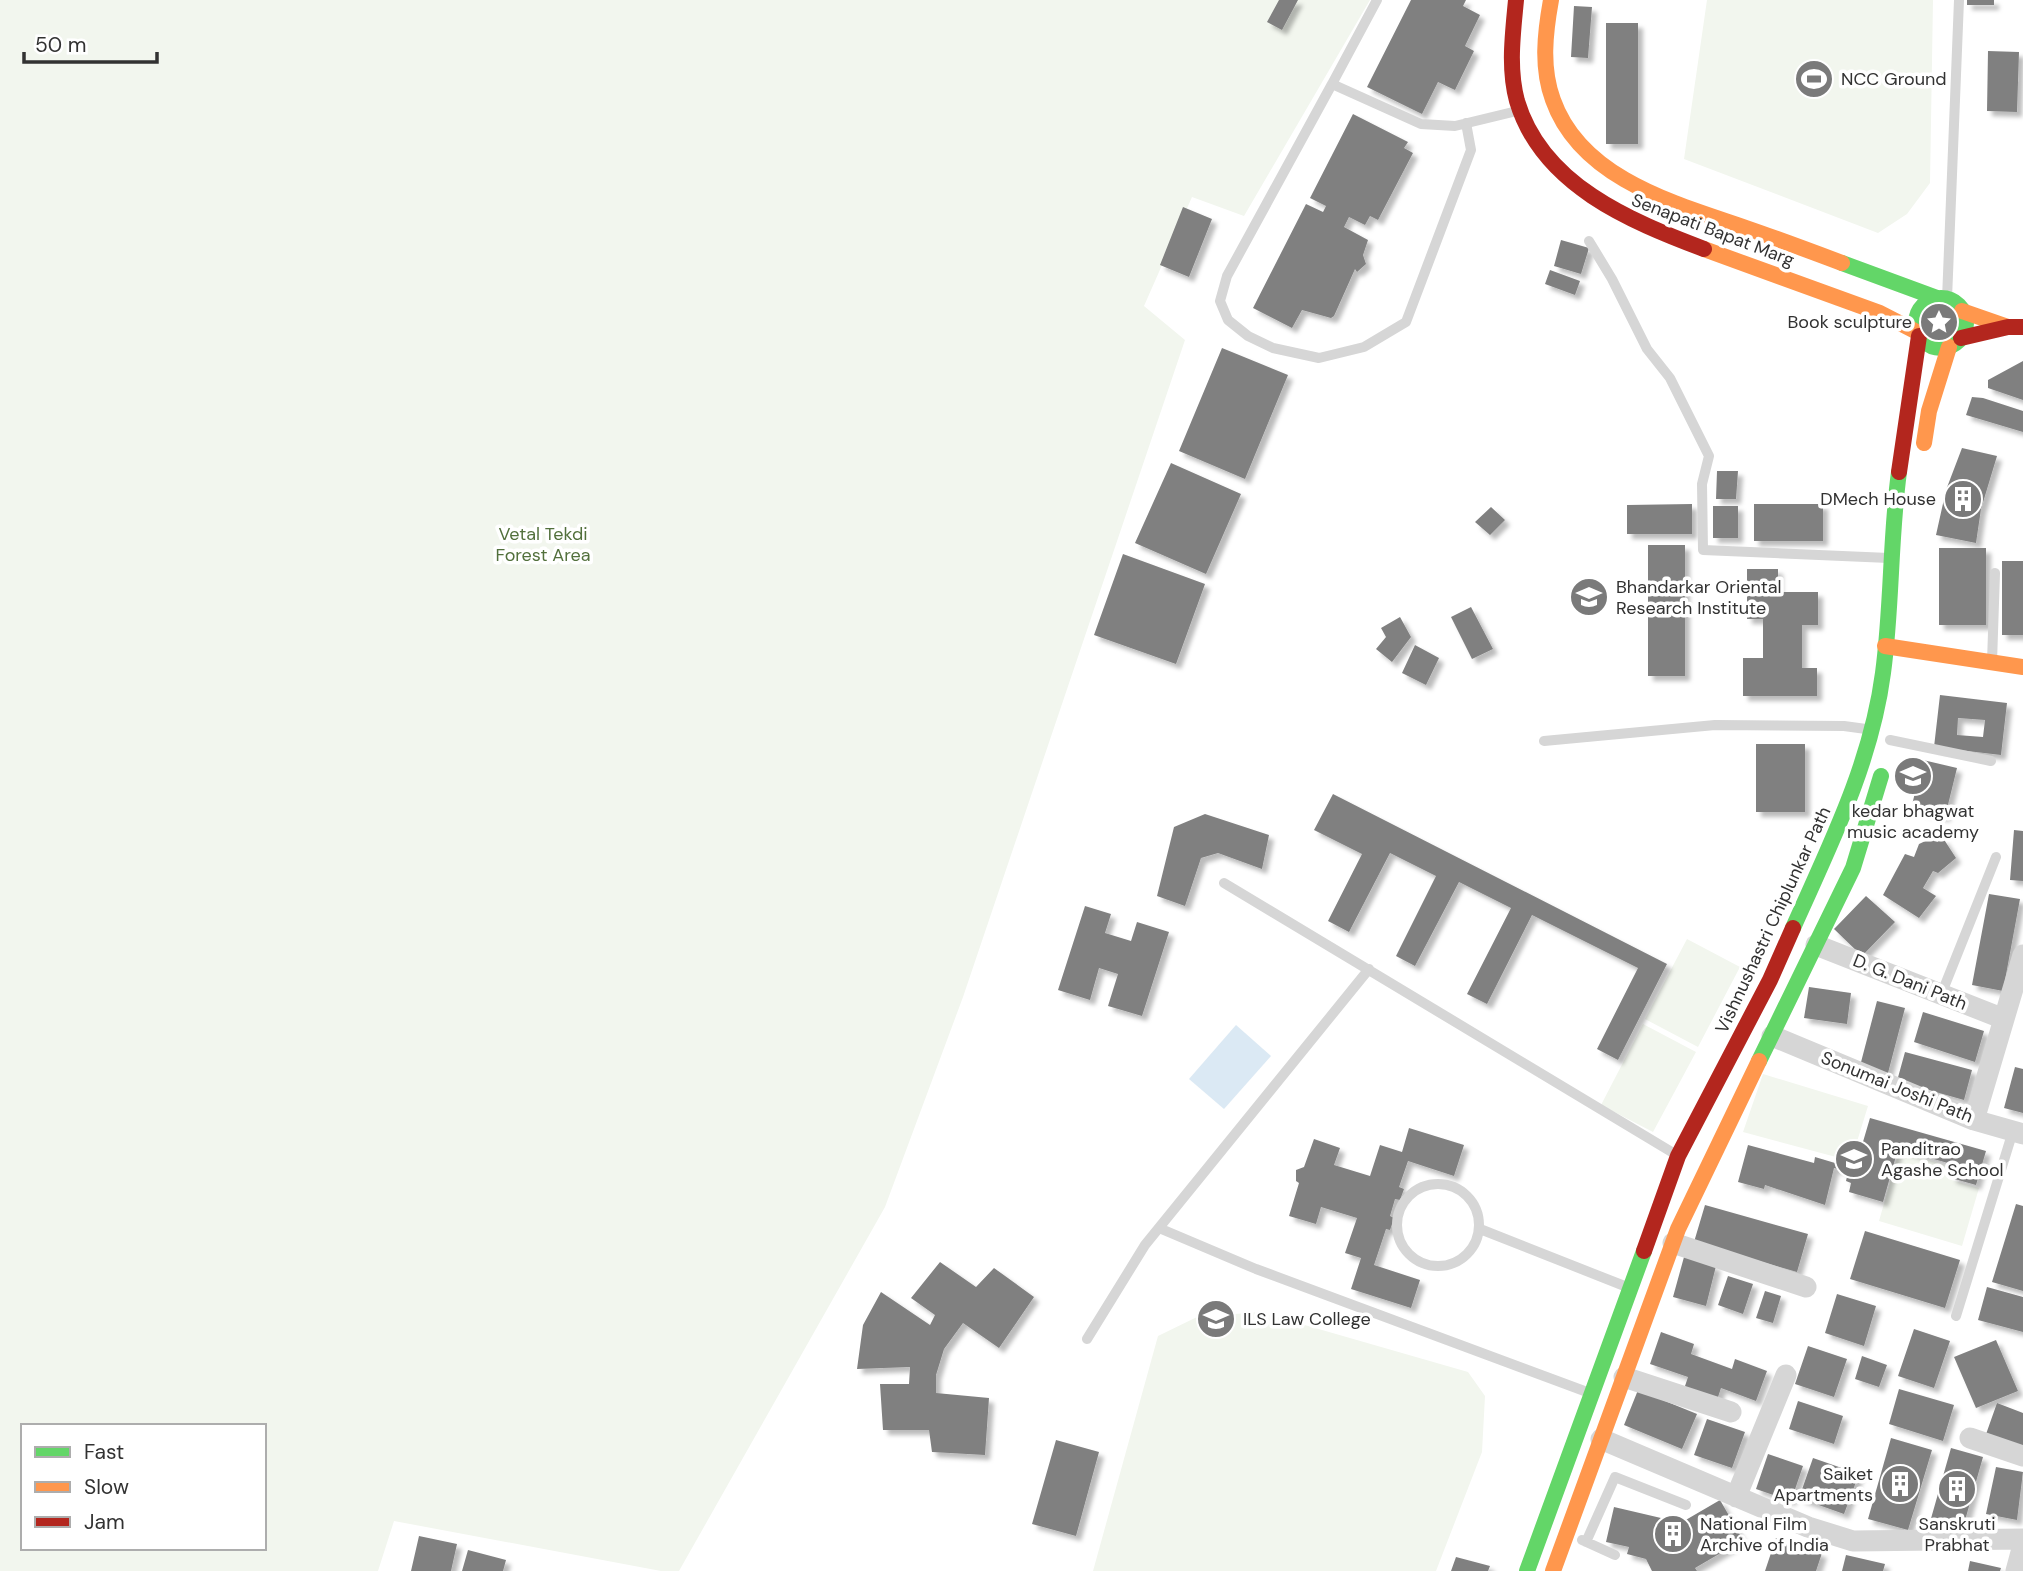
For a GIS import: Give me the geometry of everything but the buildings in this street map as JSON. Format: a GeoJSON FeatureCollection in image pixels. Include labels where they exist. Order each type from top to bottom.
{"type":"FeatureCollection","features":[{"type":"Feature","properties":{"kind":"main road","name":"Senapati Bapat Marg"},"geometry":{"type":"LineString","coordinates":[[1516,0],[1511,72],[1520,111],[1542,152],[1570,181],[1624,218],[1880,313],[1918,334]]}},
{"type":"Feature","properties":{"kind":"main road","name":"Senapati Bapat Marg"},"geometry":{"type":"LineString","coordinates":[[1551,0],[1545,47],[1549,92],[1569,131],[1593,156],[1616,173],[1664,198],[1942,299]]}},
{"type":"Feature","properties":{"kind":"main road"},"geometry":{"type":"LineString","coordinates":[[1942,299],[1962,311],[2015,327],[1934,348],[1918,334],[1918,313],[1924,304],[1942,299]]}},
{"type":"Feature","properties":{"kind":"main road"},"geometry":{"type":"LineString","coordinates":[[1922,464],[1928,411],[1955,343],[1966,325],[1962,311]]}},
{"type":"Feature","properties":{"kind":"main road","name":"Vishnushastri Chiplunkar Path"},"geometry":{"type":"LineString","coordinates":[[1527,1571],[1678,1156],[1770,981],[1850,801],[1883,674],[1897,488],[1918,334]]}},
{"type":"Feature","properties":{"kind":"main road"},"geometry":{"type":"LineString","coordinates":[[1905,667],[1907,641]]}},
{"type":"Feature","properties":{"kind":"main road"},"geometry":{"type":"LineString","coordinates":[[1885,646],[1907,641],[2023,667]]}},
{"type":"Feature","properties":{"kind":"main road"},"geometry":{"type":"LineString","coordinates":[[1553,1571],[1672,1243],[1853,868],[1888,747]]}},
{"type":"Feature","properties":{"kind":"street","name":"D. G. Dani Path"},"geometry":{"type":"LineString","coordinates":[[1816,945],[2004,1019]]}},
{"type":"Feature","properties":{"kind":"street"},"geometry":{"type":"LineString","coordinates":[[1974,1120],[2023,955]]}},
{"type":"Feature","properties":{"kind":"street","name":"Sonumai Joshi Path"},"geometry":{"type":"LineString","coordinates":[[1772,1036],[1974,1120],[2018,1132]]}},
{"type":"Feature","properties":{"kind":"street"},"geometry":{"type":"LineString","coordinates":[[1672,1243],[1806,1287]]}},
{"type":"Feature","properties":{"kind":"street"},"geometry":{"type":"LineString","coordinates":[[1736,1497],[1786,1375]]}},
{"type":"Feature","properties":{"kind":"street"},"geometry":{"type":"LineString","coordinates":[[1624,1377],[1731,1412]]}},
{"type":"Feature","properties":{"kind":"street"},"geometry":{"type":"LineString","coordinates":[[1970,1438],[2023,1456]]}},
{"type":"Feature","properties":{"kind":"street"},"geometry":{"type":"LineString","coordinates":[[1601,1439],[1808,1527],[1853,1541],[2023,1539]]}},
{"type":"Feature","properties":{"kind":"street"},"geometry":{"type":"LineString","coordinates":[[2016,1571],[2023,1545]]}},
{"type":"Feature","properties":{"kind":"lane"},"geometry":{"type":"LineString","coordinates":[[1377,0],[1227,276],[1220,301],[1228,320],[1248,336],[1273,348],[1319,358],[1364,347],[1406,322],[1471,150],[1466,123]]}},
{"type":"Feature","properties":{"kind":"lane"},"geometry":{"type":"LineString","coordinates":[[1942,299],[1959,0]]}},
{"type":"Feature","properties":{"kind":"lane"},"geometry":{"type":"LineString","coordinates":[[1332,84],[1421,124],[1466,123],[1520,111]]}},
{"type":"Feature","properties":{"kind":"lane"},"geometry":{"type":"LineString","coordinates":[[1589,241],[1612,279],[1647,349],[1670,378],[1709,456],[1702,484],[1703,551],[1891,558]]}},
{"type":"Feature","properties":{"kind":"lane"},"geometry":{"type":"LineString","coordinates":[[1992,662],[1995,573]]}},
{"type":"Feature","properties":{"kind":"lane"},"geometry":{"type":"LineString","coordinates":[[1544,741],[1715,725],[1844,726],[1870,730]]}},
{"type":"Feature","properties":{"kind":"lane"},"geometry":{"type":"LineString","coordinates":[[1888,747],[1991,761]]}},
{"type":"Feature","properties":{"kind":"lane"},"geometry":{"type":"LineString","coordinates":[[1941,995],[1996,857]]}},
{"type":"Feature","properties":{"kind":"lane"},"geometry":{"type":"LineString","coordinates":[[1224,883],[1678,1156]]}},
{"type":"Feature","properties":{"kind":"lane"},"geometry":{"type":"LineString","coordinates":[[1087,1339],[1159,1228],[1369,969]]}},
{"type":"Feature","properties":{"kind":"lane"},"geometry":{"type":"LineString","coordinates":[[1956,1316],[2018,1132]]}},
{"type":"Feature","properties":{"kind":"lane"},"geometry":{"type":"LineString","coordinates":[[1442,1185],[1462,1192],[1472,1202],[1479,1229],[1476,1243],[1467,1254],[1456,1262],[1435,1265],[1415,1259],[1405,1249],[1398,1236],[1397,1222],[1401,1208],[1409,1196],[1421,1188],[1442,1185]]}},
{"type":"Feature","properties":{"kind":"lane"},"geometry":{"type":"LineString","coordinates":[[1159,1228],[1256,1269],[1590,1393]]}},
{"type":"Feature","properties":{"kind":"lane"},"geometry":{"type":"LineString","coordinates":[[1479,1229],[1629,1288]]}},
{"type":"Feature","properties":{"kind":"lane"},"geometry":{"type":"LineString","coordinates":[[1586,1542],[1615,1477],[1686,1505]]}},
{"type":"Feature","properties":{"kind":"lane"},"geometry":{"type":"LineString","coordinates":[[1567,1534],[1615,1555]]}},
{"type":"Feature","properties":{"kind":"green space","name":"Vetal Tekdi Forest Area"},"geometry":{"type":"Polygon","coordinates":[[[0,0],[1370,0],[1244,216],[1192,197],[1144,306],[1185,340],[963,997],[885,1207],[679,1571],[661,1571],[394,1521],[378,1571],[0,1571],[0,0]]]}},
{"type":"Feature","properties":{"kind":"green space","name":"NCC Ground"},"geometry":{"type":"Polygon","coordinates":[[[1707,0],[1933,0],[1930,183],[1907,214],[1878,233],[1684,159],[1707,0]]]}},
{"type":"Feature","properties":{"kind":"green space"},"geometry":{"type":"Polygon","coordinates":[[[1687,939],[1740,967],[1698,1047],[1645,1019],[1687,939]]]}},
{"type":"Feature","properties":{"kind":"green space"},"geometry":{"type":"Polygon","coordinates":[[[1643,1024],[1696,1052],[1653,1132],[1601,1105],[1643,1024]]]}},
{"type":"Feature","properties":{"kind":"green space"},"geometry":{"type":"Polygon","coordinates":[[[1763,1074],[1868,1106],[1851,1161],[1743,1132],[1763,1074]]]}},
{"type":"Feature","properties":{"kind":"green space"},"geometry":{"type":"Polygon","coordinates":[[[1899,1151],[1952,1167],[1948,1179],[1979,1188],[1962,1246],[1879,1221],[1899,1151]]]}},
{"type":"Feature","properties":{"kind":"green space"},"geometry":{"type":"Polygon","coordinates":[[[1260,1312],[1468,1372],[1485,1396],[1482,1452],[1436,1571],[1093,1571],[1158,1336],[1197,1317],[1260,1312]]]}},
{"type":"Feature","properties":{"kind":"shaded area"},"geometry":{"type":"Polygon","coordinates":[[[1236,1025],[1271,1056],[1224,1109],[1189,1079],[1236,1025]]]}},
{"type":"Feature","properties":{"kind":"traffic: fast"},"geometry":{"type":"LineString","coordinates":[[1842,263],[1937,298]]}},
{"type":"Feature","properties":{"kind":"traffic: fast"},"geometry":{"type":"LineString","coordinates":[[1941,298],[1959,305],[1966,323],[1959,341],[1941,348],[1923,341],[1916,323],[1923,305],[1941,298]]}},
{"type":"Feature","properties":{"kind":"traffic: fast"},"geometry":{"type":"LineString","coordinates":[[1793,928],[1847,804],[1869,740],[1877,707],[1886,648],[1899,472]]}},
{"type":"Feature","properties":{"kind":"traffic: fast"},"geometry":{"type":"LineString","coordinates":[[1759,1061],[1853,868],[1881,776]]}},
{"type":"Feature","properties":{"kind":"traffic: fast"},"geometry":{"type":"LineString","coordinates":[[1527,1571],[1644,1251]]}},
{"type":"Feature","properties":{"kind":"traffic: slow"},"geometry":{"type":"LineString","coordinates":[[1551,0],[1545,50],[1549,88],[1566,127],[1585,150],[1608,169],[1662,198],[1842,263]]}},
{"type":"Feature","properties":{"kind":"traffic: slow"},"geometry":{"type":"LineString","coordinates":[[1704,249],[1880,313],[1917,332]]}},
{"type":"Feature","properties":{"kind":"traffic: slow"},"geometry":{"type":"LineString","coordinates":[[1962,311],[2008,327]]}},
{"type":"Feature","properties":{"kind":"traffic: slow"},"geometry":{"type":"LineString","coordinates":[[1924,443],[1929,411],[1949,347]]}},
{"type":"Feature","properties":{"kind":"traffic: slow"},"geometry":{"type":"LineString","coordinates":[[1885,646],[2023,667]]}},
{"type":"Feature","properties":{"kind":"traffic: slow"},"geometry":{"type":"LineString","coordinates":[[1553,1571],[1678,1229],[1759,1061]]}},
{"type":"Feature","properties":{"kind":"traffic: jam"},"geometry":{"type":"LineString","coordinates":[[1516,0],[1512,50],[1514,89],[1529,130],[1546,156],[1592,196],[1619,212],[1704,249]]}},
{"type":"Feature","properties":{"kind":"traffic: jam"},"geometry":{"type":"LineString","coordinates":[[1961,338],[2008,327],[2023,327]]}},
{"type":"Feature","properties":{"kind":"traffic: jam"},"geometry":{"type":"LineString","coordinates":[[1899,472],[1919,336]]}},
{"type":"Feature","properties":{"kind":"traffic: jam"},"geometry":{"type":"LineString","coordinates":[[1644,1251],[1678,1156],[1770,980],[1793,928]]}},
{"type":"Feature","properties":{"kind":"place","name":"NCC Ground"},"geometry":{"type":"Point","coordinates":[1814,79]}},
{"type":"Feature","properties":{"kind":"place","name":"Book sculpture"},"geometry":{"type":"Point","coordinates":[1939,322]}},
{"type":"Feature","properties":{"kind":"place","name":"DMech House"},"geometry":{"type":"Point","coordinates":[1963,499]}},
{"type":"Feature","properties":{"kind":"place","name":"Bhandarkar Oriental Research Institute"},"geometry":{"type":"Point","coordinates":[1589,597]}},
{"type":"Feature","properties":{"kind":"place","name":"kedar bhagwat music academy"},"geometry":{"type":"Point","coordinates":[1913,776]}},
{"type":"Feature","properties":{"kind":"place","name":"Panditrao Agashe School"},"geometry":{"type":"Point","coordinates":[1854,1159]}},
{"type":"Feature","properties":{"kind":"place","name":"ILS Law College"},"geometry":{"type":"Point","coordinates":[1216,1319]}},
{"type":"Feature","properties":{"kind":"place","name":"Saiket Apartments"},"geometry":{"type":"Point","coordinates":[1900,1484]}},
{"type":"Feature","properties":{"kind":"place","name":"Sanskruti Prabhat"},"geometry":{"type":"Point","coordinates":[1957,1489]}},
{"type":"Feature","properties":{"kind":"place","name":"National Film Archive of India"},"geometry":{"type":"Point","coordinates":[1673,1534]}}]}
